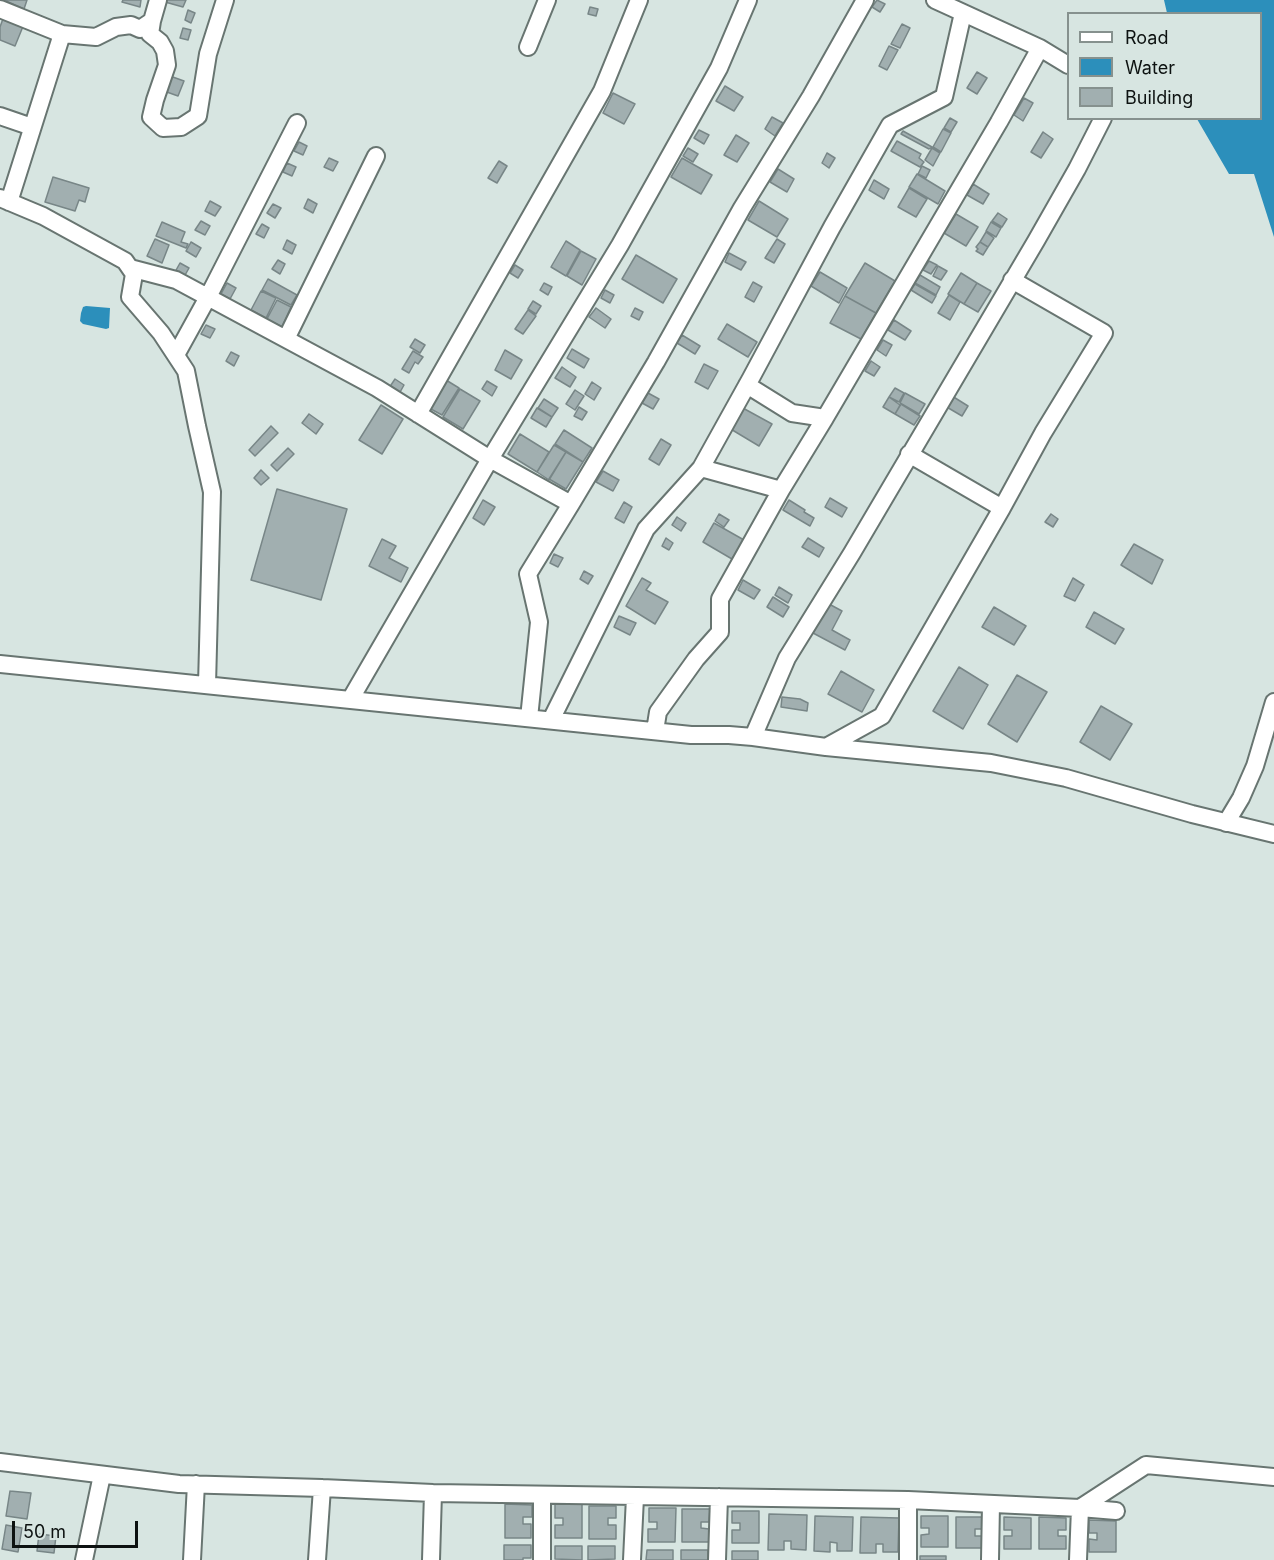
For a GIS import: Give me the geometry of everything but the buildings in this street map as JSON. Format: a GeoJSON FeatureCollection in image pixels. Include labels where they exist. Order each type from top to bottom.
{"type":"FeatureCollection","features":[{"type":"Feature","properties":{"kind":"street"},"geometry":{"type":"LineString","coordinates":[[158,0],[150,34],[160,42],[165,51],[167,65],[151,117],[163,128],[181,127],[198,116],[208,54],[225,0]]}},
{"type":"Feature","properties":{"kind":"street"},"geometry":{"type":"LineString","coordinates":[[528,47],[547,0]]}},
{"type":"Feature","properties":{"kind":"street"},"geometry":{"type":"LineString","coordinates":[[418,414],[602,91],[639,0]]}},
{"type":"Feature","properties":{"kind":"street"},"geometry":{"type":"LineString","coordinates":[[350,700],[490,459],[620,245],[719,68],[748,0]]}},
{"type":"Feature","properties":{"kind":"street"},"geometry":{"type":"LineString","coordinates":[[530,718],[538,622],[528,574],[656,362],[742,208],[811,96],[865,0]]}},
{"type":"Feature","properties":{"kind":"street"},"geometry":{"type":"LineString","coordinates":[[935,0],[1040,48],[1067,64]]}},
{"type":"Feature","properties":{"kind":"street"},"geometry":{"type":"LineString","coordinates":[[0,9],[62,34],[96,37],[116,27],[131,25],[140,29],[152,21]]}},
{"type":"Feature","properties":{"kind":"street"},"geometry":{"type":"LineString","coordinates":[[551,720],[646,529],[701,468],[832,227],[891,125],[944,98],[963,13]]}},
{"type":"Feature","properties":{"kind":"street"},"geometry":{"type":"LineString","coordinates":[[62,34],[32,127],[4,200],[43,216],[125,261],[134,274],[130,297],[161,333],[186,371],[212,492],[207,685]]}},
{"type":"Feature","properties":{"kind":"street"},"geometry":{"type":"LineString","coordinates":[[655,731],[658,712],[696,659],[720,632],[720,599],[781,490],[999,122],[1040,48]]}},
{"type":"Feature","properties":{"kind":"street"},"geometry":{"type":"LineString","coordinates":[[0,116],[32,127]]}},
{"type":"Feature","properties":{"kind":"street"},"geometry":{"type":"LineString","coordinates":[[753,737],[787,658],[852,553],[1077,169],[1102,120]]}},
{"type":"Feature","properties":{"kind":"street"},"geometry":{"type":"LineString","coordinates":[[176,355],[297,123]]}},
{"type":"Feature","properties":{"kind":"street"},"geometry":{"type":"LineString","coordinates":[[286,339],[376,156]]}},
{"type":"Feature","properties":{"kind":"street"},"geometry":{"type":"LineString","coordinates":[[129,268],[176,280],[208,297],[377,388],[490,459],[571,504]]}},
{"type":"Feature","properties":{"kind":"street"},"geometry":{"type":"LineString","coordinates":[[826,747],[882,716],[1043,434],[1104,333],[1012,280]]}},
{"type":"Feature","properties":{"kind":"street"},"geometry":{"type":"LineString","coordinates":[[747,385],[792,413],[825,418]]}},
{"type":"Feature","properties":{"kind":"street"},"geometry":{"type":"LineString","coordinates":[[909,454],[1002,508]]}},
{"type":"Feature","properties":{"kind":"street"},"geometry":{"type":"LineString","coordinates":[[701,468],[781,490]]}},
{"type":"Feature","properties":{"kind":"street"},"geometry":{"type":"LineString","coordinates":[[0,664],[691,735],[753,737],[826,747],[991,763],[1066,778],[1192,814],[1274,834]]}},
{"type":"Feature","properties":{"kind":"street"},"geometry":{"type":"LineString","coordinates":[[1226,822],[1241,798],[1255,766],[1274,702]]}},
{"type":"Feature","properties":{"kind":"street"},"geometry":{"type":"LineString","coordinates":[[0,1462],[179,1484],[542,1496],[908,1500],[1116,1511]]}},
{"type":"Feature","properties":{"kind":"street"},"geometry":{"type":"LineString","coordinates":[[1080,1508],[1146,1465],[1274,1477]]}},
{"type":"Feature","properties":{"kind":"street"},"geometry":{"type":"LineString","coordinates":[[84,1560],[102,1474]]}},
{"type":"Feature","properties":{"kind":"street"},"geometry":{"type":"LineString","coordinates":[[192,1560],[196,1484]]}},
{"type":"Feature","properties":{"kind":"street"},"geometry":{"type":"LineString","coordinates":[[317,1560],[322,1488]]}},
{"type":"Feature","properties":{"kind":"street"},"geometry":{"type":"LineString","coordinates":[[431,1560],[434,1493]]}},
{"type":"Feature","properties":{"kind":"street"},"geometry":{"type":"LineString","coordinates":[[542,1496],[542,1560]]}},
{"type":"Feature","properties":{"kind":"street"},"geometry":{"type":"LineString","coordinates":[[632,1560],[634,1497]]}},
{"type":"Feature","properties":{"kind":"street"},"geometry":{"type":"LineString","coordinates":[[717,1560],[718,1497]]}},
{"type":"Feature","properties":{"kind":"street"},"geometry":{"type":"LineString","coordinates":[[908,1500],[908,1560]]}},
{"type":"Feature","properties":{"kind":"street"},"geometry":{"type":"LineString","coordinates":[[990,1560],[991,1504]]}},
{"type":"Feature","properties":{"kind":"street"},"geometry":{"type":"LineString","coordinates":[[1078,1560],[1080,1508]]}},
{"type":"Feature","properties":{"kind":"water"},"geometry":{"type":"Polygon","coordinates":[[[1164,0],[1274,0],[1274,237],[1254,174],[1229,174],[1198,120],[1262,120],[1262,12],[1167,12],[1164,0]]]}},
{"type":"Feature","properties":{"kind":"water"},"geometry":{"type":"Polygon","coordinates":[[[83,307],[110,308],[109,328],[83,324],[80,321],[81,313],[83,307]]]}}]}
